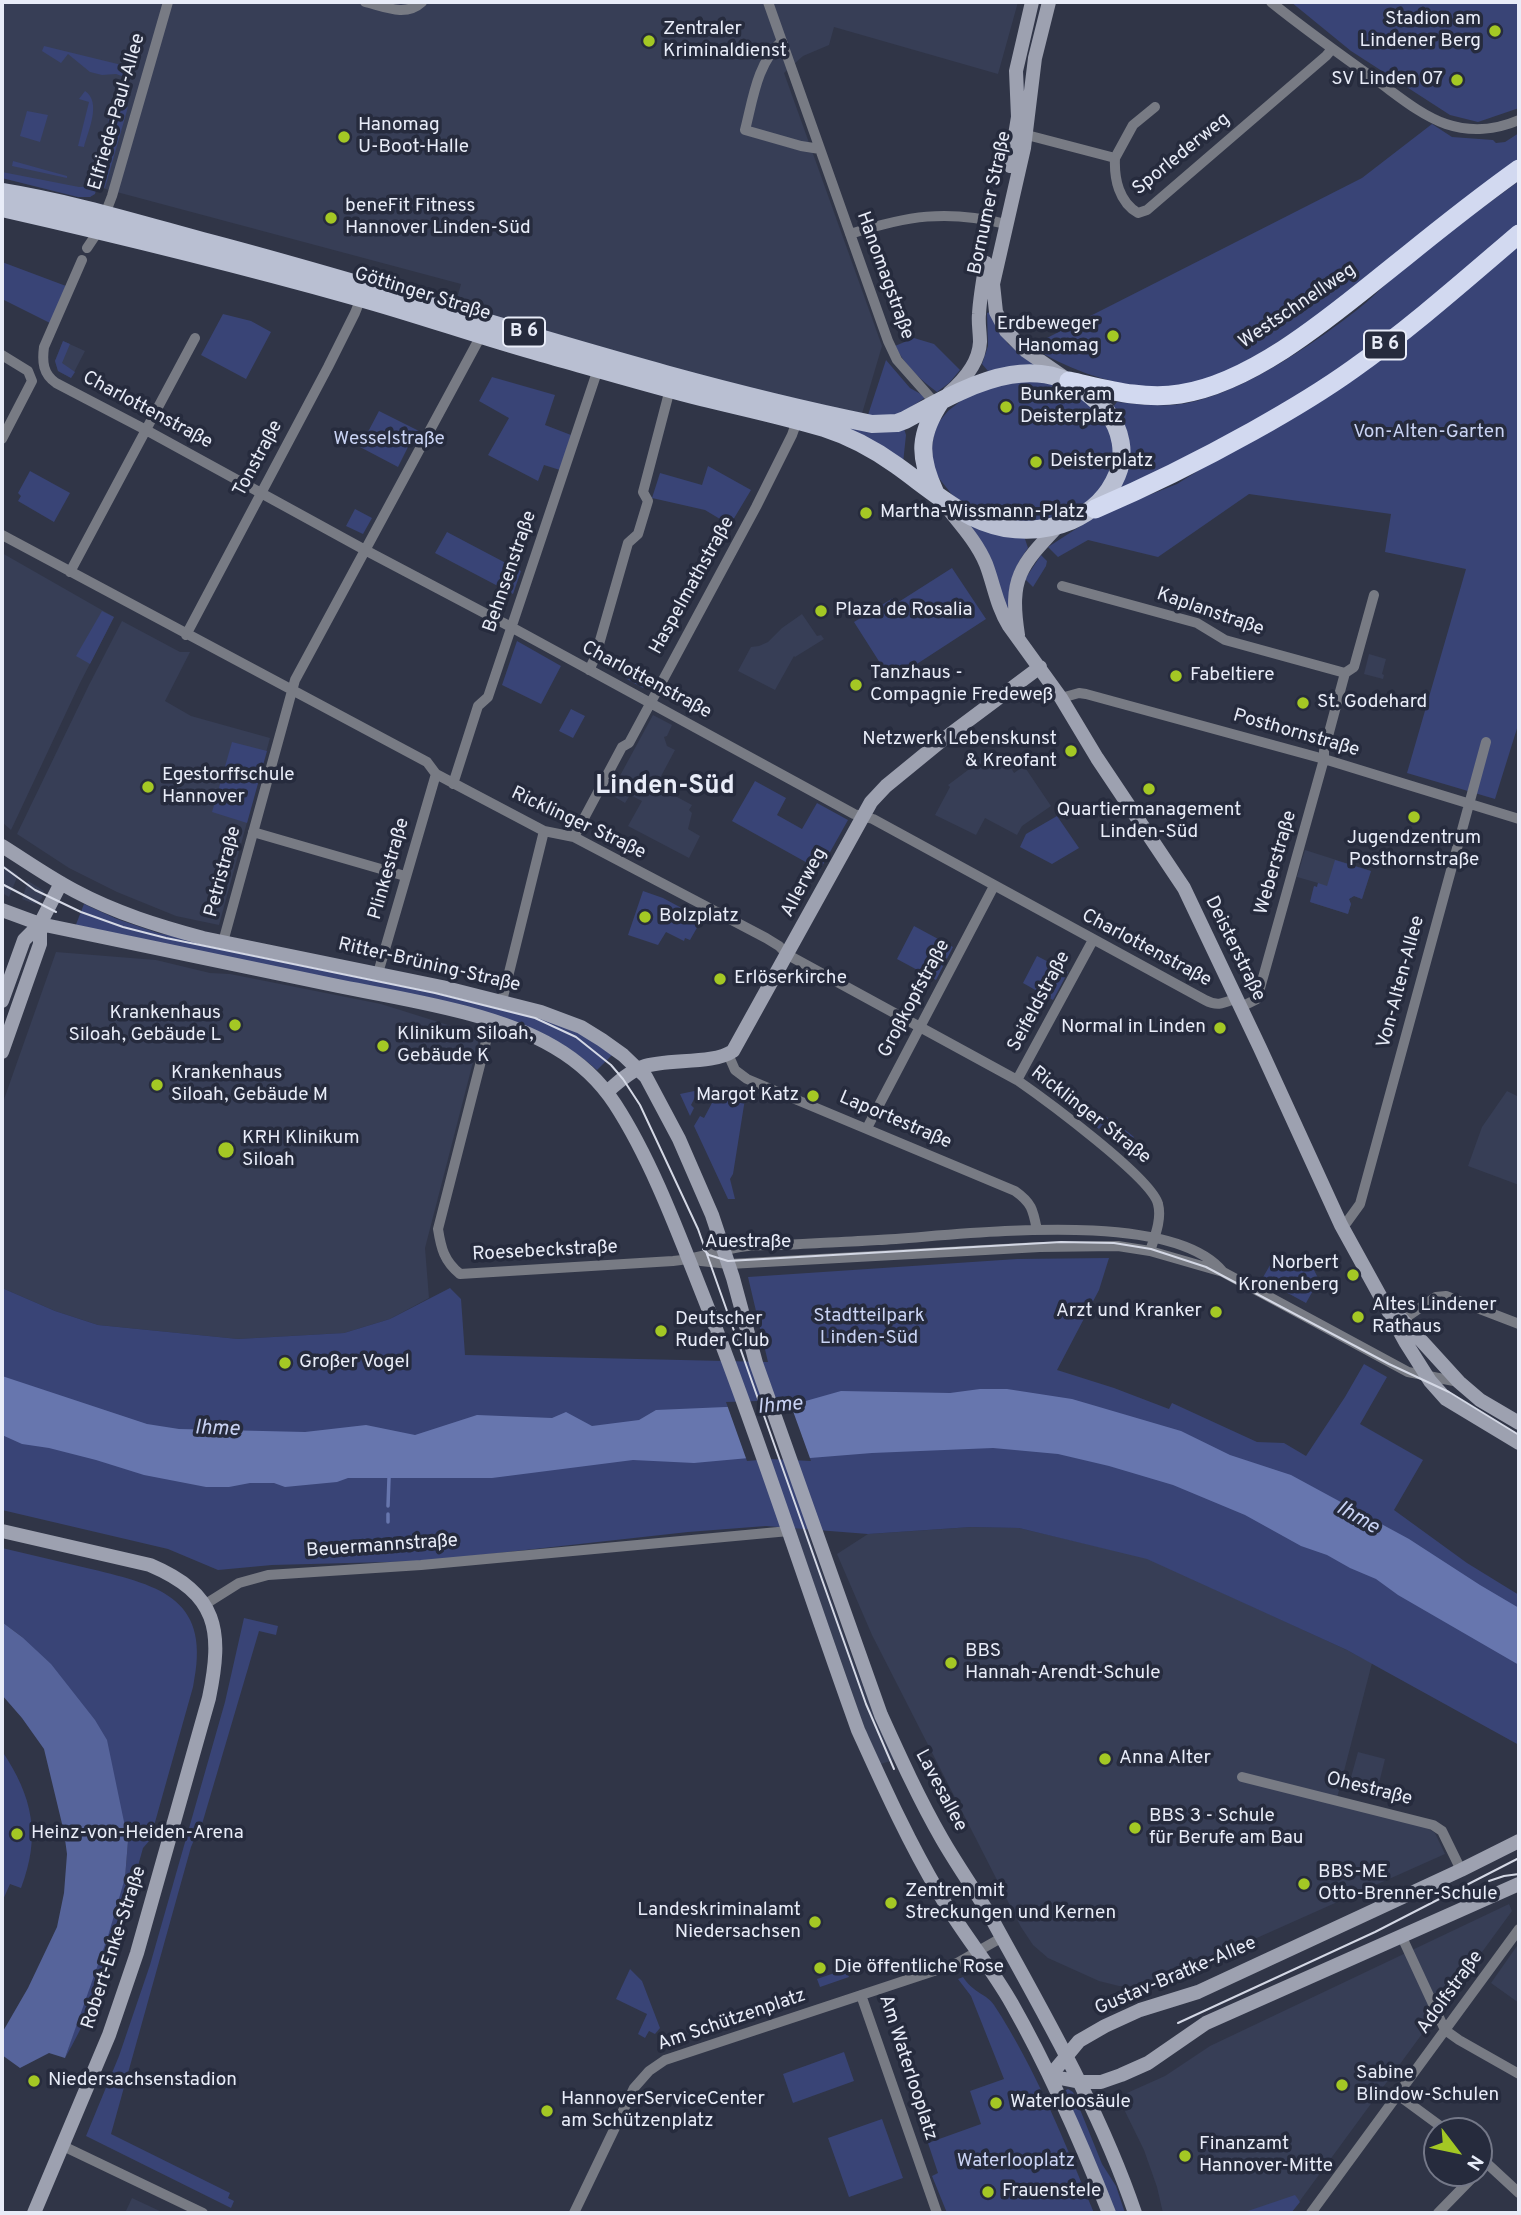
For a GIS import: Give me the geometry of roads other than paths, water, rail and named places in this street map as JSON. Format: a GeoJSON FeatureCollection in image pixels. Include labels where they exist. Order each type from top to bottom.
{"type":"FeatureCollection","features":[{"type":"Feature","properties":{"kind":"highway","name":"Westschnellweg"},"geometry":{"type":"LineString","coordinates":[[1069,381],[1134,394],[1168,395],[1198,390],[1237,375],[1344,308],[1519,169]]}},
{"type":"Feature","properties":{"kind":"highway","name":"B 6"},"geometry":{"type":"LineString","coordinates":[[1095,509],[1175,474],[1309,398],[1390,341],[1519,234]]}},
{"type":"Feature","properties":{"kind":"main road","name":"Bornumer Straße"},"geometry":{"type":"LineString","coordinates":[[1032,2],[1016,71],[1018,117],[1001,223],[993,299],[1000,322],[1016,342],[1069,381]]}},
{"type":"Feature","properties":{"kind":"main road","name":"Bornumer Straße"},"geometry":{"type":"LineString","coordinates":[[938,402],[963,381],[980,342],[978,330],[981,293],[1027,135],[1035,58],[1049,2]]}},
{"type":"Feature","properties":{"kind":"main road","name":"Göttinger Straße"},"geometry":{"type":"LineString","coordinates":[[2,192],[598,369],[824,428],[891,461],[935,493]]}},
{"type":"Feature","properties":{"kind":"main road","name":"Göttinger Straße"},"geometry":{"type":"LineString","coordinates":[[2,208],[102,223],[308,268],[702,384],[872,424],[897,423],[938,402]]}},
{"type":"Feature","properties":{"kind":"main road","name":"B 6"},"geometry":{"type":"LineString","coordinates":[[935,493],[974,518],[991,525],[1020,530],[1058,526],[1095,509],[1119,472],[1121,454],[1118,430],[1105,410],[1091,396],[1069,381],[1036,373],[1012,373],[987,380],[938,402]]}},
{"type":"Feature","properties":{"kind":"main road"},"geometry":{"type":"LineString","coordinates":[[935,493],[924,467],[923,442],[930,417],[938,402]]}},
{"type":"Feature","properties":{"kind":"main road","name":"Deisterstraße"},"geometry":{"type":"LineString","coordinates":[[935,493],[976,546],[985,562],[1003,616],[1061,698],[1097,758],[1184,888],[1341,1225],[1406,1343],[1446,1399],[1519,1443]]}},
{"type":"Feature","properties":{"kind":"main road"},"geometry":{"type":"LineString","coordinates":[[1018,637],[1014,604],[1018,577],[1031,554],[1058,526]]}},
{"type":"Feature","properties":{"kind":"main road","name":"Allerweg"},"geometry":{"type":"LineString","coordinates":[[728,1054],[738,1044],[871,802],[882,789],[952,733],[1040,667]]}},
{"type":"Feature","properties":{"kind":"main road","name":"Ritter-Brüning-Straße"},"geometry":{"type":"LineString","coordinates":[[2,846],[61,883],[126,914],[165,928],[502,1001],[581,1027],[639,1068],[654,1090],[679,1139],[727,1257]]}},
{"type":"Feature","properties":{"kind":"main road"},"geometry":{"type":"LineString","coordinates":[[2,1001],[24,940],[40,924],[61,883]]}},
{"type":"Feature","properties":{"kind":"main road","name":"Ritter-Brüning-Straße"},"geometry":{"type":"LineString","coordinates":[[2,910],[40,924],[417,1002],[520,1031],[554,1047],[607,1092],[642,1152],[688,1259]]}},
{"type":"Feature","properties":{"kind":"main road"},"geometry":{"type":"LineString","coordinates":[[2,1052],[40,944],[40,924]]}},
{"type":"Feature","properties":{"kind":"main road"},"geometry":{"type":"LineString","coordinates":[[607,1092],[639,1068],[728,1054]]}},
{"type":"Feature","properties":{"kind":"main road","name":"Lavesallee"},"geometry":{"type":"LineString","coordinates":[[727,1257],[756,1363],[886,1727],[942,1839],[1002,1938],[1066,2054],[1125,2183],[1135,2213]]}},
{"type":"Feature","properties":{"kind":"main road"},"geometry":{"type":"LineString","coordinates":[[688,1259],[730,1366],[858,1730],[938,1892],[966,1937],[993,1971],[1050,2076],[1109,2213]]}},
{"type":"Feature","properties":{"kind":"main road","name":"Deisterstraße"},"geometry":{"type":"LineString","coordinates":[[1382,1298],[1459,1382],[1480,1400],[1519,1423]]}},
{"type":"Feature","properties":{"kind":"main road"},"geometry":{"type":"LineString","coordinates":[[2,1531],[150,1564],[186,1584],[204,1605]]}},
{"type":"Feature","properties":{"kind":"main road","name":"Robert-Enke-Straße"},"geometry":{"type":"LineString","coordinates":[[34,2213],[109,2035],[137,1953],[209,1698],[216,1644],[211,1616],[204,1605]]}},
{"type":"Feature","properties":{"kind":"main road","name":"Gustav-Bratke-Allee"},"geometry":{"type":"LineString","coordinates":[[1050,2076],[1079,2041],[1140,2010],[1198,1992],[1519,1842]]}},
{"type":"Feature","properties":{"kind":"main road"},"geometry":{"type":"LineString","coordinates":[[1050,2076],[1080,2082],[1101,2082],[1121,2075],[1147,2063],[1206,2023],[1519,1884]]}},
{"type":"Feature","properties":{"kind":"street","name":"Elfriede-Paul-Allee"},"geometry":{"type":"LineString","coordinates":[[87,248],[102,223],[168,2]]}},
{"type":"Feature","properties":{"kind":"street"},"geometry":{"type":"LineString","coordinates":[[365,2],[400,11],[415,9],[422,2]]}},
{"type":"Feature","properties":{"kind":"street","name":"Hanomagstraße"},"geometry":{"type":"LineString","coordinates":[[768,2],[888,341],[897,360],[938,402]]}},
{"type":"Feature","properties":{"kind":"street"},"geometry":{"type":"LineString","coordinates":[[1271,2],[1406,102],[1444,124],[1474,130],[1519,120]]}},
{"type":"Feature","properties":{"kind":"street"},"geometry":{"type":"LineString","coordinates":[[782,41],[771,50],[761,70],[745,130],[820,149]]}},
{"type":"Feature","properties":{"kind":"street","name":"Sporlederweg"},"geometry":{"type":"LineString","coordinates":[[1027,135],[1115,158],[1119,192],[1123,200],[1138,213],[1147,210],[1332,49]]}},
{"type":"Feature","properties":{"kind":"street"},"geometry":{"type":"LineString","coordinates":[[1115,158],[1133,125],[1154,107]]}},
{"type":"Feature","properties":{"kind":"street"},"geometry":{"type":"LineString","coordinates":[[850,234],[894,220],[934,215],[962,216],[1001,223]]}},
{"type":"Feature","properties":{"kind":"street","name":"Charlottenstraße"},"geometry":{"type":"LineString","coordinates":[[82,260],[44,347],[43,360],[46,370],[49,378],[56,383],[862,817],[888,827],[1214,1005],[1239,1002]]}},
{"type":"Feature","properties":{"kind":"street","name":"Tonstraße"},"geometry":{"type":"LineString","coordinates":[[186,635],[328,367],[361,298]]}},
{"type":"Feature","properties":{"kind":"street"},"geometry":{"type":"LineString","coordinates":[[293,692],[295,680],[477,343],[479,334]]}},
{"type":"Feature","properties":{"kind":"street"},"geometry":{"type":"LineString","coordinates":[[70,572],[195,338]]}},
{"type":"Feature","properties":{"kind":"street"},"geometry":{"type":"LineString","coordinates":[[2,355],[31,375],[30,386],[2,439]]}},
{"type":"Feature","properties":{"kind":"street","name":"Behnsenstraße"},"geometry":{"type":"LineString","coordinates":[[453,784],[478,706],[488,697],[598,369]]}},
{"type":"Feature","properties":{"kind":"street"},"geometry":{"type":"LineString","coordinates":[[589,670],[595,658],[628,543],[638,534],[645,512],[648,501],[643,492],[670,389]]}},
{"type":"Feature","properties":{"kind":"street","name":"Haspelmathstraße"},"geometry":{"type":"LineString","coordinates":[[574,838],[622,747],[629,743],[756,507],[797,421]]}},
{"type":"Feature","properties":{"kind":"street","name":"Ricklinger Straße"},"geometry":{"type":"LineString","coordinates":[[2,535],[427,762],[436,774],[453,784],[544,831],[574,838],[729,919],[779,946],[788,955],[1017,1080],[1038,1094],[1150,1188],[1156,1197],[1159,1210],[1150,1251]]}},
{"type":"Feature","properties":{"kind":"street","name":"Kaplanstraße"},"geometry":{"type":"LineString","coordinates":[[1062,586],[1197,623],[1225,640],[1345,673]]}},
{"type":"Feature","properties":{"kind":"street","name":"Weberstraße"},"geometry":{"type":"LineString","coordinates":[[1239,1002],[1257,999],[1324,759],[1345,673],[1354,667],[1374,595]]}},
{"type":"Feature","properties":{"kind":"street","name":"Petristraße"},"geometry":{"type":"LineString","coordinates":[[223,942],[293,692]]}},
{"type":"Feature","properties":{"kind":"street","name":"Posthornstraße"},"geometry":{"type":"LineString","coordinates":[[1061,698],[1079,694],[1324,759],[1519,819]]}},
{"type":"Feature","properties":{"kind":"street","name":"Von-Alten-Allee"},"geometry":{"type":"LineString","coordinates":[[1341,1225],[1347,1223],[1360,1204],[1486,742]]}},
{"type":"Feature","properties":{"kind":"street","name":"Plinkestraße"},"geometry":{"type":"LineString","coordinates":[[379,973],[436,774]]}},
{"type":"Feature","properties":{"kind":"street"},"geometry":{"type":"LineString","coordinates":[[502,1001],[544,831]]}},
{"type":"Feature","properties":{"kind":"street"},"geometry":{"type":"LineString","coordinates":[[253,832],[405,876]]}},
{"type":"Feature","properties":{"kind":"street","name":"Großkopfstraße"},"geometry":{"type":"LineString","coordinates":[[867,1128],[994,886]]}},
{"type":"Feature","properties":{"kind":"street","name":"Seifeldstraße"},"geometry":{"type":"LineString","coordinates":[[1017,1080],[1093,940]]}},
{"type":"Feature","properties":{"kind":"street","name":"Roesebeckstraße"},"geometry":{"type":"LineString","coordinates":[[491,1022],[438,1228],[442,1253],[450,1266],[460,1274],[688,1259]]}},
{"type":"Feature","properties":{"kind":"street","name":"Laportestraße"},"geometry":{"type":"LineString","coordinates":[[728,1054],[735,1070],[747,1079],[1015,1191],[1026,1199],[1033,1209],[1037,1230]]}},
{"type":"Feature","properties":{"kind":"street","name":"Auestraße"},"geometry":{"type":"LineString","coordinates":[[727,1257],[742,1246],[1037,1230],[1121,1231],[1155,1236]]}},
{"type":"Feature","properties":{"kind":"street"},"geometry":{"type":"LineString","coordinates":[[1155,1236],[1211,1258],[1223,1272]]}},
{"type":"Feature","properties":{"kind":"street","name":"Auestraße"},"geometry":{"type":"LineString","coordinates":[[688,1259],[1040,1247],[1118,1246],[1150,1251]]}},
{"type":"Feature","properties":{"kind":"street"},"geometry":{"type":"LineString","coordinates":[[1150,1251],[1223,1272],[1408,1372],[1459,1382]]}},
{"type":"Feature","properties":{"kind":"street"},"geometry":{"type":"LineString","coordinates":[[1402,1320],[1436,1297],[1446,1297],[1519,1324]]}},
{"type":"Feature","properties":{"kind":"street","name":"Beuermannstraße"},"geometry":{"type":"LineString","coordinates":[[204,1605],[239,1583],[268,1574],[421,1565],[789,1531]]}},
{"type":"Feature","properties":{"kind":"street","name":"Ohestraße"},"geometry":{"type":"LineString","coordinates":[[1242,1777],[1433,1825],[1442,1831],[1461,1871]]}},
{"type":"Feature","properties":{"kind":"street","name":"Adolfstraße"},"geometry":{"type":"LineString","coordinates":[[1311,2213],[1519,1929]]}},
{"type":"Feature","properties":{"kind":"street"},"geometry":{"type":"LineString","coordinates":[[1401,1935],[1445,2030],[1519,2074]]}},
{"type":"Feature","properties":{"kind":"street","name":"Am Waterlooplatz"},"geometry":{"type":"LineString","coordinates":[[937,2213],[861,1995],[946,1967],[1002,1938]]}},
{"type":"Feature","properties":{"kind":"street","name":"Am Schützenplatz"},"geometry":{"type":"LineString","coordinates":[[574,2213],[634,2088],[649,2071],[674,2057],[861,1995]]}},
{"type":"Feature","properties":{"kind":"street"},"geometry":{"type":"LineString","coordinates":[[1398,2095],[1428,2117]]}},
{"type":"Feature","properties":{"kind":"street"},"geometry":{"type":"LineString","coordinates":[[63,2146],[203,2213]]}},
{"type":"Feature","properties":{"kind":"street"},"geometry":{"type":"LineString","coordinates":[[1493,2175],[1519,2193]]}},
{"type":"Feature","properties":{"kind":"street"},"geometry":{"type":"LineString","coordinates":[[1438,2213],[1461,2187]]}},
{"type":"Feature","properties":{"kind":"water","name":"Ihme"},"geometry":{"type":"Polygon","coordinates":[[[2,1376],[147,1424],[179,1429],[305,1432],[366,1425],[415,1435],[477,1415],[552,1418],[566,1412],[592,1426],[639,1420],[656,1410],[795,1404],[841,1391],[950,1393],[1007,1389],[1072,1399],[1181,1431],[1230,1455],[1291,1475],[1409,1539],[1519,1608],[1519,1665],[1398,1595],[1376,1579],[1327,1555],[1301,1546],[1245,1515],[1173,1485],[1058,1454],[993,1448],[810,1458],[771,1456],[694,1463],[633,1460],[492,1478],[348,1478],[337,1482],[285,1487],[274,1483],[250,1483],[206,1487],[144,1475],[49,1448],[22,1444],[2,1435],[2,1376]]]}},
{"type":"Feature","properties":{"kind":"waterway"},"geometry":{"type":"LineString","coordinates":[[388,1506],[389,1478]]}},
{"type":"Feature","properties":{"kind":"waterway"},"geometry":{"type":"LineString","coordinates":[[388,1514],[388,1522]]}},
{"type":"Feature","properties":{"kind":"tram line"},"geometry":{"type":"LineString","coordinates":[[2,866],[35,890],[81,912],[123,927],[435,993],[535,1018],[576,1037],[611,1065],[640,1105],[698,1229],[866,1704],[894,1769]]}},
{"type":"Feature","properties":{"kind":"tram line"},"geometry":{"type":"LineString","coordinates":[[2,884],[56,912]]}},
{"type":"Feature","properties":{"kind":"tram line"},"geometry":{"type":"LineString","coordinates":[[703,1249],[709,1255],[728,1261],[1061,1242],[1114,1243],[1151,1249],[1206,1267],[1389,1364],[1449,1392],[1519,1435]]}},
{"type":"Feature","properties":{"kind":"tram line"},"geometry":{"type":"LineString","coordinates":[[1178,2023],[1375,1932],[1519,1858]]}},
{"type":"Feature","properties":{"kind":"tram line"},"geometry":{"type":"LineString","coordinates":[[1489,1881],[1519,1874]]}},
{"type":"Feature","properties":{"kind":"place","name":"Stadion am Lindener Berg"},"geometry":{"type":"Point","coordinates":[1495,31]}},
{"type":"Feature","properties":{"kind":"place","name":"Zentraler Kriminaldienst"},"geometry":{"type":"Point","coordinates":[649,41]}},
{"type":"Feature","properties":{"kind":"place","name":"SV Linden 07"},"geometry":{"type":"Point","coordinates":[1457,80]}},
{"type":"Feature","properties":{"kind":"place","name":"Hanomag U-Boot-Halle"},"geometry":{"type":"Point","coordinates":[344,137]}},
{"type":"Feature","properties":{"kind":"place","name":"beneFit Fitness Hannover Linden-Süd"},"geometry":{"type":"Point","coordinates":[331,218]}},
{"type":"Feature","properties":{"kind":"place","name":"Erdbeweger Hanomag"},"geometry":{"type":"Point","coordinates":[1113,336]}},
{"type":"Feature","properties":{"kind":"place","name":"Bunker am Deisterplatz"},"geometry":{"type":"Point","coordinates":[1006,407]}},
{"type":"Feature","properties":{"kind":"place","name":"Deisterplatz"},"geometry":{"type":"Point","coordinates":[1036,462]}},
{"type":"Feature","properties":{"kind":"place","name":"Martha-Wissmann-Platz"},"geometry":{"type":"Point","coordinates":[866,513]}},
{"type":"Feature","properties":{"kind":"place","name":"Plaza de Rosalia"},"geometry":{"type":"Point","coordinates":[821,611]}},
{"type":"Feature","properties":{"kind":"place","name":"Fabeltiere"},"geometry":{"type":"Point","coordinates":[1176,676]}},
{"type":"Feature","properties":{"kind":"place","name":"Tanzhaus - Compagnie Fredeweß"},"geometry":{"type":"Point","coordinates":[856,685]}},
{"type":"Feature","properties":{"kind":"place","name":"St. Godehard"},"geometry":{"type":"Point","coordinates":[1303,703]}},
{"type":"Feature","properties":{"kind":"place","name":"Netzwerk Lebenskunst & Kreofant"},"geometry":{"type":"Point","coordinates":[1071,751]}},
{"type":"Feature","properties":{"kind":"place","name":"Egestorffschule Hannover"},"geometry":{"type":"Point","coordinates":[148,787]}},
{"type":"Feature","properties":{"kind":"place","name":"Quartiermanagement Linden-Süd"},"geometry":{"type":"Point","coordinates":[1149,789]}},
{"type":"Feature","properties":{"kind":"place","name":"Jugendzentrum Posthornstraße"},"geometry":{"type":"Point","coordinates":[1414,817]}},
{"type":"Feature","properties":{"kind":"place","name":"Bolzplatz"},"geometry":{"type":"Point","coordinates":[645,917]}},
{"type":"Feature","properties":{"kind":"place","name":"Erlöserkirche"},"geometry":{"type":"Point","coordinates":[720,979]}},
{"type":"Feature","properties":{"kind":"place","name":"Krankenhaus Siloah, Gebäude L"},"geometry":{"type":"Point","coordinates":[235,1025]}},
{"type":"Feature","properties":{"kind":"place","name":"Normal in Linden"},"geometry":{"type":"Point","coordinates":[1220,1028]}},
{"type":"Feature","properties":{"kind":"place","name":"Klinikum Siloah, Gebäude K"},"geometry":{"type":"Point","coordinates":[383,1046]}},
{"type":"Feature","properties":{"kind":"place","name":"Krankenhaus Siloah, Gebäude M"},"geometry":{"type":"Point","coordinates":[157,1085]}},
{"type":"Feature","properties":{"kind":"place","name":"Margot Katz"},"geometry":{"type":"Point","coordinates":[813,1096]}},
{"type":"Feature","properties":{"kind":"place","name":"KRH Klinikum Siloah"},"geometry":{"type":"Point","coordinates":[226,1150]}},
{"type":"Feature","properties":{"kind":"place","name":"Norbert Kronenberg"},"geometry":{"type":"Point","coordinates":[1353,1275]}},
{"type":"Feature","properties":{"kind":"place","name":"Arzt und Kranker"},"geometry":{"type":"Point","coordinates":[1216,1312]}},
{"type":"Feature","properties":{"kind":"place","name":"Altes Lindener Rathaus"},"geometry":{"type":"Point","coordinates":[1358,1317]}},
{"type":"Feature","properties":{"kind":"place","name":"Deutscher Ruder Club"},"geometry":{"type":"Point","coordinates":[661,1331]}},
{"type":"Feature","properties":{"kind":"place","name":"Großer Vogel"},"geometry":{"type":"Point","coordinates":[285,1363]}},
{"type":"Feature","properties":{"kind":"place","name":"BBS Hannah-Arendt-Schule"},"geometry":{"type":"Point","coordinates":[951,1663]}},
{"type":"Feature","properties":{"kind":"place","name":"Anna Alter"},"geometry":{"type":"Point","coordinates":[1105,1759]}},
{"type":"Feature","properties":{"kind":"place","name":"BBS 3 - Schule für Berufe am Bau"},"geometry":{"type":"Point","coordinates":[1135,1828]}},
{"type":"Feature","properties":{"kind":"place","name":"Heinz-von-Heiden-Arena"},"geometry":{"type":"Point","coordinates":[17,1834]}},
{"type":"Feature","properties":{"kind":"place","name":"BBS-ME Otto-Brenner-Schule"},"geometry":{"type":"Point","coordinates":[1304,1884]}},
{"type":"Feature","properties":{"kind":"place","name":"Zentren mit Streckungen und Kernen"},"geometry":{"type":"Point","coordinates":[891,1903]}},
{"type":"Feature","properties":{"kind":"place","name":"Landeskriminalamt Niedersachsen"},"geometry":{"type":"Point","coordinates":[815,1922]}},
{"type":"Feature","properties":{"kind":"place","name":"Die öffentliche Rose"},"geometry":{"type":"Point","coordinates":[820,1968]}},
{"type":"Feature","properties":{"kind":"place","name":"Niedersachsenstadion"},"geometry":{"type":"Point","coordinates":[34,2081]}},
{"type":"Feature","properties":{"kind":"place","name":"Sabine Blindow-Schulen"},"geometry":{"type":"Point","coordinates":[1342,2085]}},
{"type":"Feature","properties":{"kind":"place","name":"Waterloosäule"},"geometry":{"type":"Point","coordinates":[996,2103]}},
{"type":"Feature","properties":{"kind":"place","name":"HannoverServiceCenter am Schützenplatz"},"geometry":{"type":"Point","coordinates":[547,2111]}},
{"type":"Feature","properties":{"kind":"place","name":"Finanzamt Hannover-Mitte"},"geometry":{"type":"Point","coordinates":[1185,2156]}},
{"type":"Feature","properties":{"kind":"place","name":"Frauenstele"},"geometry":{"type":"Point","coordinates":[988,2192]}},
{"type":"Feature","properties":{"kind":"district","name":"Linden-Süd"},"geometry":{"type":"Point","coordinates":[665,788]}},
{"type":"Feature","properties":{"kind":"park label","name":"Von-Alten-Garten"},"geometry":{"type":"Point","coordinates":[1429,433]}},
{"type":"Feature","properties":{"kind":"park label","name":"Wesselstraße"},"geometry":{"type":"Point","coordinates":[389,440]}},
{"type":"Feature","properties":{"kind":"park label","name":"Stadtteilpark Linden-Süd"},"geometry":{"type":"Point","coordinates":[869,1328]}},
{"type":"Feature","properties":{"kind":"park label","name":"Waterlooplatz"},"geometry":{"type":"Point","coordinates":[1016,2162]}}]}
